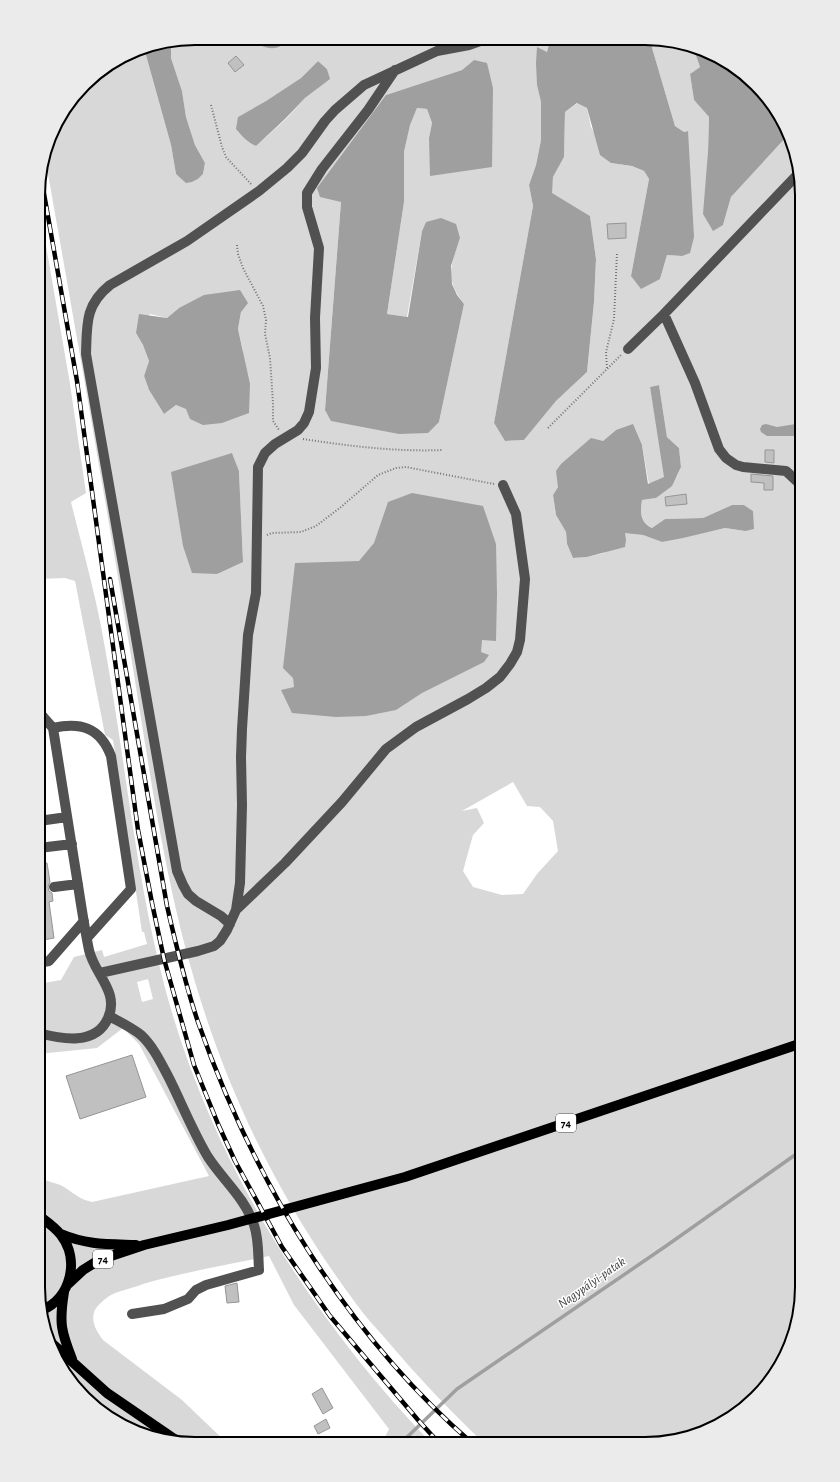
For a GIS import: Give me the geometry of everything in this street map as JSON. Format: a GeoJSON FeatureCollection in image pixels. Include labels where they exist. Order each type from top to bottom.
{"type":"FeatureCollection","features":[{"type":"Feature","properties":{"kind":"main road","name":"74"},"geometry":{"type":"LineString","coordinates":[[46,1308],[52,1304],[66,1287],[91,1264],[99,1260],[144,1246],[228,1225],[412,1175],[795,1045]]}},
{"type":"Feature","properties":{"kind":"main road","name":"74"},"geometry":{"type":"LineString","coordinates":[[45,1222],[61,1234],[76,1241],[98,1244],[144,1246]]}},
{"type":"Feature","properties":{"kind":"main road","name":"74"},"geometry":{"type":"LineString","coordinates":[[61,1234],[70,1257],[70,1274],[66,1287]]}},
{"type":"Feature","properties":{"kind":"main road"},"geometry":{"type":"LineString","coordinates":[[66,1287],[61,1311],[61,1329],[73,1361]]}},
{"type":"Feature","properties":{"kind":"main road"},"geometry":{"type":"LineString","coordinates":[[57,1347],[107,1393],[167,1434]]}},
{"type":"Feature","properties":{"kind":"street"},"geometry":{"type":"LineString","coordinates":[[229,927],[221,916],[188,894],[177,871],[88,362],[87,331],[89,316],[93,303],[99,294],[110,285],[187,241],[259,191],[287,168],[302,153],[325,121],[335,110],[364,85],[437,51],[470,45]]}},
{"type":"Feature","properties":{"kind":"street"},"geometry":{"type":"LineString","coordinates":[[100,974],[208,948],[220,941],[229,927],[236,910],[240,883],[242,729],[248,635],[256,593],[256,487],[258,467],[265,453],[275,444],[298,430],[304,423],[309,412],[316,368],[315,318],[319,248],[307,207],[307,193],[322,169],[368,110],[395,70]]}},
{"type":"Feature","properties":{"kind":"street"},"geometry":{"type":"LineString","coordinates":[[628,349],[664,314],[794,178]]}},
{"type":"Feature","properties":{"kind":"street"},"geometry":{"type":"LineString","coordinates":[[664,314],[695,383],[720,449],[726,458],[736,465],[744,467],[786,471],[795,479]]}},
{"type":"Feature","properties":{"kind":"street"},"geometry":{"type":"LineString","coordinates":[[236,910],[285,863],[337,808],[386,749],[416,727],[486,688],[500,677],[510,664],[517,652],[520,640],[525,579],[516,514],[503,485]]}},
{"type":"Feature","properties":{"kind":"street"},"geometry":{"type":"LineString","coordinates":[[45,719],[52,728],[90,952],[112,999],[109,1016],[100,1031],[93,1035],[84,1038],[56,1037],[45,1035]]}},
{"type":"Feature","properties":{"kind":"street"},"geometry":{"type":"LineString","coordinates":[[52,728],[66,725],[83,726],[91,730],[105,743],[111,756],[131,889],[87,938]]}},
{"type":"Feature","properties":{"kind":"street"},"geometry":{"type":"LineString","coordinates":[[45,820],[67,817]]}},
{"type":"Feature","properties":{"kind":"street"},"geometry":{"type":"LineString","coordinates":[[45,847],[72,844]]}},
{"type":"Feature","properties":{"kind":"street"},"geometry":{"type":"LineString","coordinates":[[54,887],[78,884]]}},
{"type":"Feature","properties":{"kind":"street"},"geometry":{"type":"LineString","coordinates":[[45,962],[49,962],[84,921]]}},
{"type":"Feature","properties":{"kind":"street"},"geometry":{"type":"LineString","coordinates":[[109,1016],[130,1027],[142,1036],[150,1045],[208,1157],[236,1192],[254,1224],[257,1237],[259,1270],[206,1285],[196,1290],[188,1299],[164,1309],[132,1314]]}},
{"type":"Feature","properties":{"kind":"path"},"geometry":{"type":"LineString","coordinates":[[210,105],[226,157],[259,191]]}},
{"type":"Feature","properties":{"kind":"path"},"geometry":{"type":"LineString","coordinates":[[237,245],[238,254],[243,268],[263,306],[266,320],[265,334],[270,358],[274,402],[273,421],[278,429],[288,437],[339,445],[419,451],[443,450]]}},
{"type":"Feature","properties":{"kind":"path"},"geometry":{"type":"LineString","coordinates":[[608,368],[606,352],[614,319],[617,253]]}},
{"type":"Feature","properties":{"kind":"path"},"geometry":{"type":"LineString","coordinates":[[548,428],[628,349]]}},
{"type":"Feature","properties":{"kind":"path"},"geometry":{"type":"LineString","coordinates":[[257,541],[272,533],[301,532],[316,526],[341,507],[378,474],[396,468],[406,467],[503,485]]}},
{"type":"Feature","properties":{"kind":"shaded area"},"geometry":{"type":"Polygon","coordinates":[[[185,45],[549,45],[547,52],[537,48],[537,84],[541,102],[541,140],[536,165],[529,185],[533,206],[494,423],[505,441],[524,440],[556,401],[587,372],[594,302],[596,259],[590,216],[551,193],[553,177],[564,157],[565,112],[578,103],[587,108],[591,127],[611,163],[632,166],[644,171],[649,179],[631,276],[660,279],[667,255],[682,256],[688,131],[684,132],[675,126],[651,45],[665,46],[695,54],[700,67],[690,74],[694,100],[709,117],[708,152],[723,225],[731,197],[784,139],[790,156],[795,185],[795,1297],[790,1326],[784,1344],[770,1370],[758,1386],[744,1400],[720,1417],[702,1426],[684,1432],[655,1437],[478,1437],[421,1379],[396,1351],[360,1309],[330,1268],[282,1190],[261,1151],[225,1068],[209,1026],[195,982],[183,939],[164,852],[148,764],[97,453],[47,170],[50,156],[60,129],[82,96],[96,82],[112,70],[129,60],[146,53],[171,145],[176,174],[192,182],[198,179],[203,174],[205,163],[195,145],[186,117],[182,91],[171,58],[171,47],[185,45]],[[474,60],[462,70],[386,95],[341,201],[325,410],[439,422],[464,304],[454,287],[451,272],[460,238],[426,222],[422,231],[407,317],[387,314],[404,202],[404,152],[410,124],[417,108],[427,109],[432,123],[429,138],[474,60]],[[318,61],[301,78],[238,117],[241,131],[247,141],[256,146],[286,119],[305,98],[329,79],[327,69],[318,61]],[[179,308],[167,318],[150,314],[136,333],[143,345],[149,361],[144,376],[149,390],[164,414],[176,405],[187,409],[243,351],[238,329],[241,312],[179,308]],[[659,385],[650,387],[665,477],[649,485],[642,445],[616,430],[603,441],[558,487],[553,495],[556,515],[566,532],[567,544],[573,558],[587,557],[604,553],[625,532],[643,535],[662,542],[725,528],[745,531],[753,511],[744,505],[732,505],[703,518],[665,519],[652,528],[643,519],[641,512],[642,500],[656,498],[677,476],[681,467],[679,448],[667,437],[659,385]],[[232,453],[243,561],[239,471],[232,453]],[[513,782],[462,811],[477,808],[484,823],[473,835],[463,871],[473,887],[502,895],[523,894],[537,874],[558,851],[553,821],[540,807],[527,806],[513,782]]]}},
{"type":"Feature","properties":{"kind":"shaded area"},"geometry":{"type":"Polygon","coordinates":[[[260,45],[282,45],[274,48],[260,45]]]}},
{"type":"Feature","properties":{"kind":"shaded area"},"geometry":{"type":"Polygon","coordinates":[[[549,45],[651,45],[675,126],[684,132],[688,131],[694,237],[690,253],[682,256],[667,255],[660,279],[641,289],[631,276],[649,179],[644,171],[632,166],[611,163],[600,155],[587,108],[577,103],[565,112],[564,157],[553,177],[552,193],[590,216],[596,259],[594,302],[587,372],[556,401],[524,440],[505,441],[494,423],[533,206],[529,185],[536,165],[541,140],[541,102],[537,85],[536,63],[537,47],[547,52],[549,45]]]}},
{"type":"Feature","properties":{"kind":"shaded area"},"geometry":{"type":"Polygon","coordinates":[[[171,47],[171,58],[182,91],[186,117],[195,145],[205,163],[203,174],[198,179],[186,183],[176,174],[171,145],[146,53],[171,47]]]}},
{"type":"Feature","properties":{"kind":"shaded area"},"geometry":{"type":"Polygon","coordinates":[[[695,54],[720,65],[744,82],[758,96],[770,112],[784,139],[731,197],[723,225],[713,231],[703,214],[709,117],[694,100],[690,74],[700,67],[695,54]]]}},
{"type":"Feature","properties":{"kind":"shaded area"},"geometry":{"type":"Polygon","coordinates":[[[474,60],[487,63],[493,88],[492,167],[430,176],[429,138],[432,123],[427,109],[417,108],[410,125],[404,152],[404,202],[387,314],[408,317],[422,231],[426,222],[441,218],[456,224],[460,238],[451,266],[452,284],[457,295],[464,304],[439,422],[428,433],[399,434],[331,421],[325,410],[341,202],[320,197],[317,188],[386,95],[462,70],[474,60]]]}},
{"type":"Feature","properties":{"kind":"shaded area"},"geometry":{"type":"Polygon","coordinates":[[[318,61],[327,69],[330,79],[305,98],[256,146],[245,139],[236,129],[238,117],[301,78],[318,61]]]}},
{"type":"Feature","properties":{"kind":"shaded area"},"geometry":{"type":"Polygon","coordinates":[[[45,240],[70,384],[86,493],[71,502],[102,630],[150,925],[159,964],[178,1031],[202,1097],[230,1160],[263,1222],[300,1281],[341,1337],[384,1391],[426,1437],[385,1437],[389,1429],[294,1305],[269,1256],[174,1276],[123,1290],[107,1298],[94,1312],[94,1324],[103,1340],[182,1400],[221,1437],[175,1436],[138,1426],[120,1417],[96,1400],[82,1386],[65,1362],[56,1344],[50,1326],[45,1297],[45,1180],[61,1185],[80,1198],[92,1202],[209,1176],[139,1044],[123,1028],[97,1048],[45,1053],[45,983],[61,980],[74,957],[102,950],[104,957],[147,944],[144,932],[142,932],[113,740],[105,735],[75,581],[65,578],[45,579],[45,240]],[[148,979],[137,982],[142,1002],[153,999],[148,979]]]}},
{"type":"Feature","properties":{"kind":"shaded area"},"geometry":{"type":"Polygon","coordinates":[[[240,290],[248,303],[241,312],[238,329],[250,384],[249,413],[222,423],[203,425],[190,419],[186,409],[176,405],[164,414],[149,390],[144,376],[149,361],[143,345],[136,333],[139,314],[167,318],[179,308],[204,295],[240,290]]]}},
{"type":"Feature","properties":{"kind":"shaded area"},"geometry":{"type":"Polygon","coordinates":[[[659,385],[667,437],[679,448],[681,467],[672,486],[656,498],[642,500],[641,513],[643,520],[652,528],[665,519],[703,518],[732,505],[744,505],[753,511],[754,529],[745,531],[725,528],[662,542],[643,535],[625,533],[625,547],[587,557],[573,558],[567,544],[566,532],[556,515],[553,495],[558,487],[556,471],[561,464],[591,438],[603,441],[616,430],[633,424],[642,445],[648,484],[664,477],[650,387],[659,385]]]}},
{"type":"Feature","properties":{"kind":"shaded area"},"geometry":{"type":"Polygon","coordinates":[[[766,424],[777,427],[795,424],[795,436],[767,436],[761,432],[760,429],[762,425],[766,424]]]}},
{"type":"Feature","properties":{"kind":"shaded area"},"geometry":{"type":"Polygon","coordinates":[[[232,453],[239,471],[243,562],[217,574],[192,573],[183,546],[171,472],[232,453]]]}},
{"type":"Feature","properties":{"kind":"shaded area"},"geometry":{"type":"Polygon","coordinates":[[[412,493],[483,506],[496,544],[496,641],[482,640],[481,652],[489,655],[484,662],[422,693],[396,710],[366,716],[336,717],[292,713],[281,690],[294,687],[293,678],[283,668],[295,563],[359,561],[374,543],[388,502],[412,493]]]}},
{"type":"Feature","properties":{"kind":"building"},"geometry":{"type":"Polygon","coordinates":[[[236,56],[244,65],[235,72],[228,63],[236,56]]]}},
{"type":"Feature","properties":{"kind":"building"},"geometry":{"type":"Polygon","coordinates":[[[626,223],[626,238],[608,239],[607,224],[626,223]]]}},
{"type":"Feature","properties":{"kind":"building"},"geometry":{"type":"Polygon","coordinates":[[[765,450],[774,450],[774,463],[765,462],[765,450]]]}},
{"type":"Feature","properties":{"kind":"building"},"geometry":{"type":"Polygon","coordinates":[[[751,474],[773,476],[773,490],[764,490],[764,483],[751,482],[751,474]]]}},
{"type":"Feature","properties":{"kind":"building"},"geometry":{"type":"Polygon","coordinates":[[[686,494],[687,504],[666,506],[665,497],[686,494]]]}},
{"type":"Feature","properties":{"kind":"building"},"geometry":{"type":"Polygon","coordinates":[[[45,863],[47,863],[50,882],[48,887],[49,891],[52,893],[53,901],[49,902],[54,938],[45,940],[45,863]]]}},
{"type":"Feature","properties":{"kind":"building"},"geometry":{"type":"Polygon","coordinates":[[[132,1055],[146,1097],[80,1119],[66,1076],[132,1055]]]}},
{"type":"Feature","properties":{"kind":"building"},"geometry":{"type":"Polygon","coordinates":[[[237,1283],[239,1302],[227,1303],[225,1286],[237,1283]]]}},
{"type":"Feature","properties":{"kind":"building"},"geometry":{"type":"Polygon","coordinates":[[[322,1388],[333,1408],[323,1414],[312,1394],[322,1388]]]}},
{"type":"Feature","properties":{"kind":"building"},"geometry":{"type":"Polygon","coordinates":[[[326,1419],[330,1428],[318,1434],[314,1426],[326,1419]]]}},
{"type":"Feature","properties":{"kind":"waterway","name":"Nagypályi-patak"},"geometry":{"type":"LineString","coordinates":[[407,1437],[457,1389],[666,1246],[795,1155]]}},
{"type":"Feature","properties":{"kind":"railway"},"geometry":{"type":"LineString","coordinates":[[45,199],[77,381],[138,830],[164,959],[194,1065],[235,1161],[282,1247],[330,1316],[434,1437]]}},
{"type":"Feature","properties":{"kind":"railway"},"geometry":{"type":"LineString","coordinates":[[110,579],[167,906],[193,1008],[220,1081],[246,1139],[275,1195],[308,1250],[344,1303],[383,1353],[426,1400],[466,1437]]}}]}
